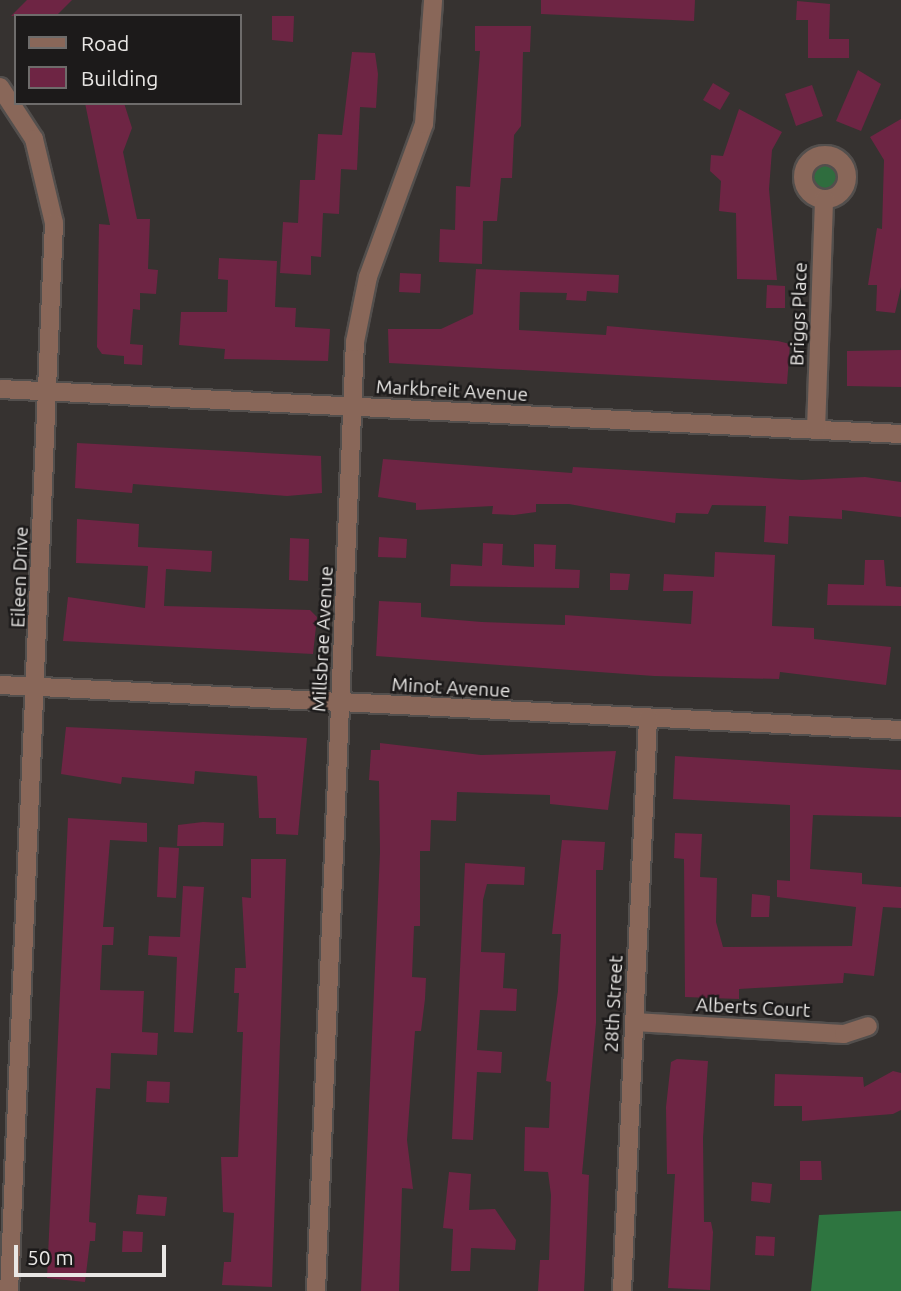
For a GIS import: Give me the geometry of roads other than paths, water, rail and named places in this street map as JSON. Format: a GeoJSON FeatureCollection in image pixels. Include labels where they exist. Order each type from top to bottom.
{"type":"FeatureCollection","features":[{"type":"Feature","properties":{"kind":"street","name":"Millsbrae Avenue"},"geometry":{"type":"LineString","coordinates":[[316,1291],[360,304],[424,124],[433,0]]}},
{"type":"Feature","properties":{"kind":"street","name":"Eileen Drive"},"geometry":{"type":"LineString","coordinates":[[0,87],[34,139],[51,194],[50,392],[9,1291]]}},
{"type":"Feature","properties":{"kind":"street","name":"Briggs Place"},"geometry":{"type":"LineString","coordinates":[[816,430],[824,199]]}},
{"type":"Feature","properties":{"kind":"street","name":"Markbreit Avenue"},"geometry":{"type":"LineString","coordinates":[[0,389],[901,434]]}},
{"type":"Feature","properties":{"kind":"street","name":"Minot Avenue"},"geometry":{"type":"LineString","coordinates":[[0,685],[901,730]]}},
{"type":"Feature","properties":{"kind":"street","name":"28th Street"},"geometry":{"type":"LineString","coordinates":[[622,1291],[648,718]]}},
{"type":"Feature","properties":{"kind":"street","name":"Alberts Court"},"geometry":{"type":"LineString","coordinates":[[634,1022],[844,1034],[868,1026]]}}]}
